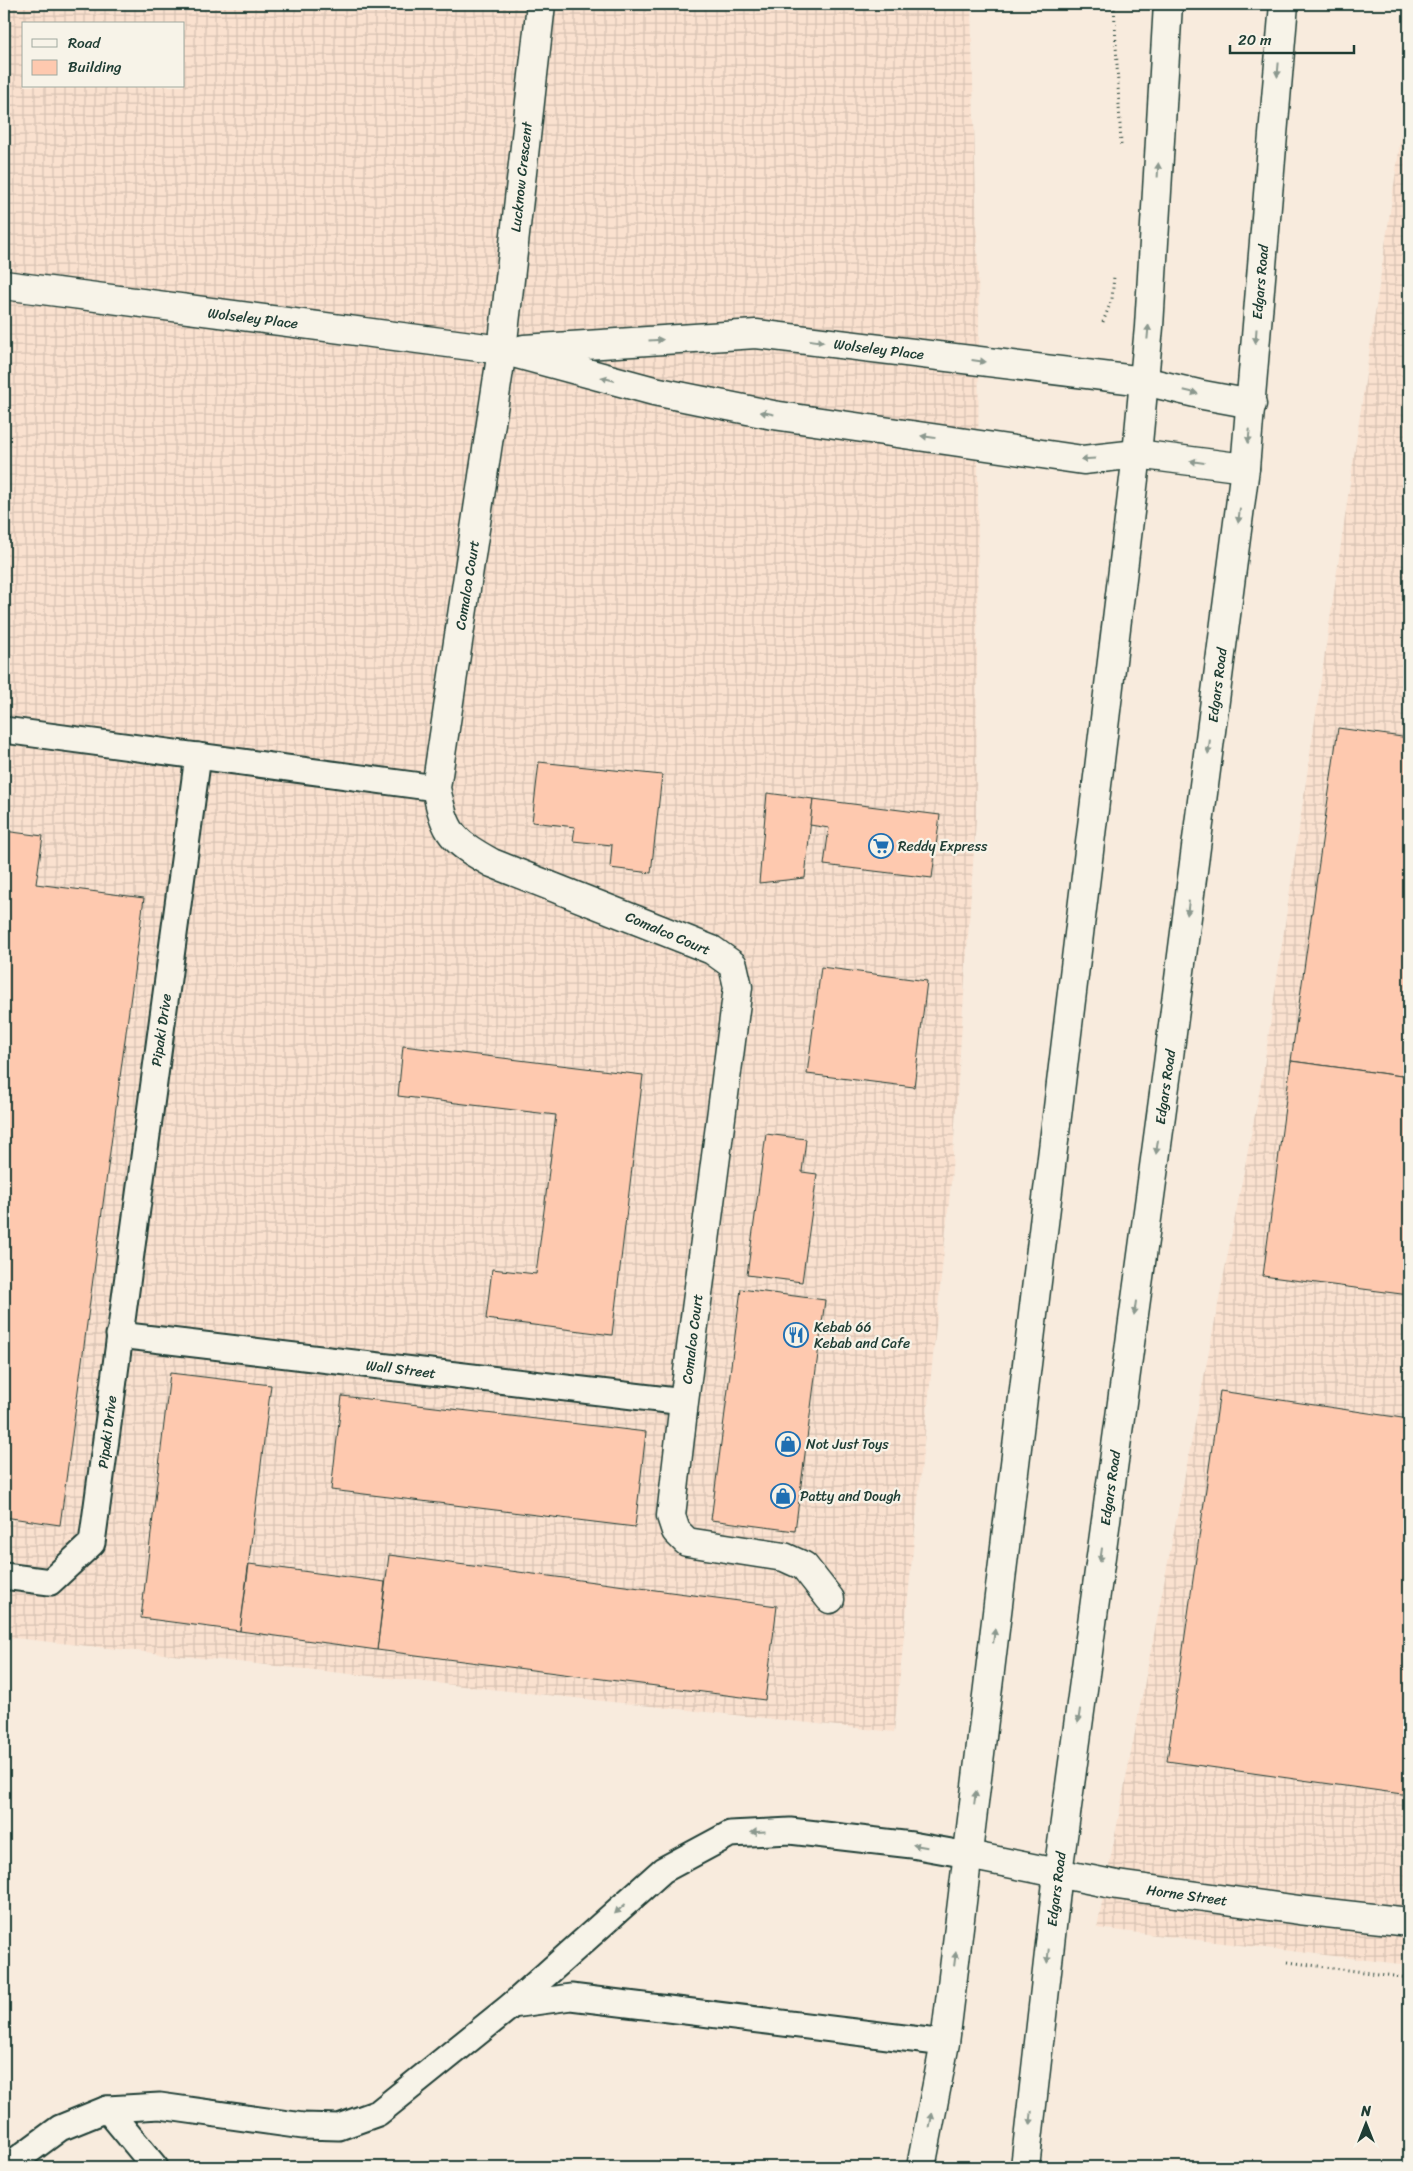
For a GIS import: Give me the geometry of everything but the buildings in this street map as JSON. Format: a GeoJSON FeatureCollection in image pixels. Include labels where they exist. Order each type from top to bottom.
{"type":"FeatureCollection","features":[{"type":"Feature","properties":{"kind":"street","name":"Lucknow Crescent"},"geometry":{"type":"LineString","coordinates":[[502,350],[541,4]]}},
{"type":"Feature","properties":{"kind":"street"},"geometry":{"type":"LineString","coordinates":[[921,2167],[945,2042],[1137,454],[1144,381],[1168,4]]}},
{"type":"Feature","properties":{"kind":"street","name":"Edgars Road"},"geometry":{"type":"LineString","coordinates":[[1025,2167],[1058,1873],[1167,1073],[1245,468],[1252,404],[1284,4]]}},
{"type":"Feature","properties":{"kind":"street","name":"Wolseley Place"},"geometry":{"type":"LineString","coordinates":[[4,285],[502,350],[654,391],[773,414],[1083,460],[1137,454],[1245,468]]}},
{"type":"Feature","properties":{"kind":"street","name":"Wolseley Place"},"geometry":{"type":"LineString","coordinates":[[502,350],[756,334],[1144,381],[1252,404]]}},
{"type":"Feature","properties":{"kind":"street","name":"Comalco Court"},"geometry":{"type":"LineString","coordinates":[[502,350],[436,788],[443,820],[461,845],[492,863],[712,950],[733,965],[738,987],[671,1516],[676,1531],[687,1542],[784,1557],[804,1566],[830,1599]]}},
{"type":"Feature","properties":{"kind":"street","name":"Horne Street"},"geometry":{"type":"LineString","coordinates":[[968,1854],[1117,1885],[1280,1908],[1409,1922]]}},
{"type":"Feature","properties":{"kind":"lane"},"geometry":{"type":"LineString","coordinates":[[4,730],[436,788]]}},
{"type":"Feature","properties":{"kind":"lane","name":"Pipaki Drive"},"geometry":{"type":"LineString","coordinates":[[4,1576],[50,1582],[92,1543],[198,756]]}},
{"type":"Feature","properties":{"kind":"lane","name":"Wall Street"},"geometry":{"type":"LineString","coordinates":[[119,1335],[684,1402]]}},
{"type":"Feature","properties":{"kind":"lane"},"geometry":{"type":"LineString","coordinates":[[7,2167],[60,2128],[107,2109],[160,2106],[303,2126],[339,2127],[378,2113],[512,2005],[664,1870],[730,1834],[790,1830],[968,1854]]}},
{"type":"Feature","properties":{"kind":"lane"},"geometry":{"type":"LineString","coordinates":[[512,2005],[571,1997],[945,2042]]}},
{"type":"Feature","properties":{"kind":"lane"},"geometry":{"type":"LineString","coordinates":[[107,2109],[155,2167]]}},
{"type":"Feature","properties":{"kind":"path"},"geometry":{"type":"LineString","coordinates":[[1114,4],[1122,154]]}},
{"type":"Feature","properties":{"kind":"path"},"geometry":{"type":"LineString","coordinates":[[1103,322],[1112,299],[1114,271]]}},
{"type":"Feature","properties":{"kind":"path"},"geometry":{"type":"LineString","coordinates":[[1288,1962],[1409,1978]]}},
{"type":"Feature","properties":{"kind":"shaded area"},"geometry":{"type":"Polygon","coordinates":[[[4,4],[971,4],[979,317],[976,820],[951,1182],[894,1732],[4,1637],[4,4]]]}},
{"type":"Feature","properties":{"kind":"shaded area"},"geometry":{"type":"Polygon","coordinates":[[[1409,83],[1409,1965],[1097,1928],[1263,1073],[1409,83]]]}},
{"type":"Feature","properties":{"kind":"place","name":"Reddy Express"},"geometry":{"type":"Point","coordinates":[881,846]}},
{"type":"Feature","properties":{"kind":"place","name":"Kebab 66 Kebab and Cafe"},"geometry":{"type":"Point","coordinates":[796,1335]}},
{"type":"Feature","properties":{"kind":"place","name":"Not Just Toys"},"geometry":{"type":"Point","coordinates":[788,1444]}},
{"type":"Feature","properties":{"kind":"place","name":"Patty and Dough"},"geometry":{"type":"Point","coordinates":[783,1496]}}]}
